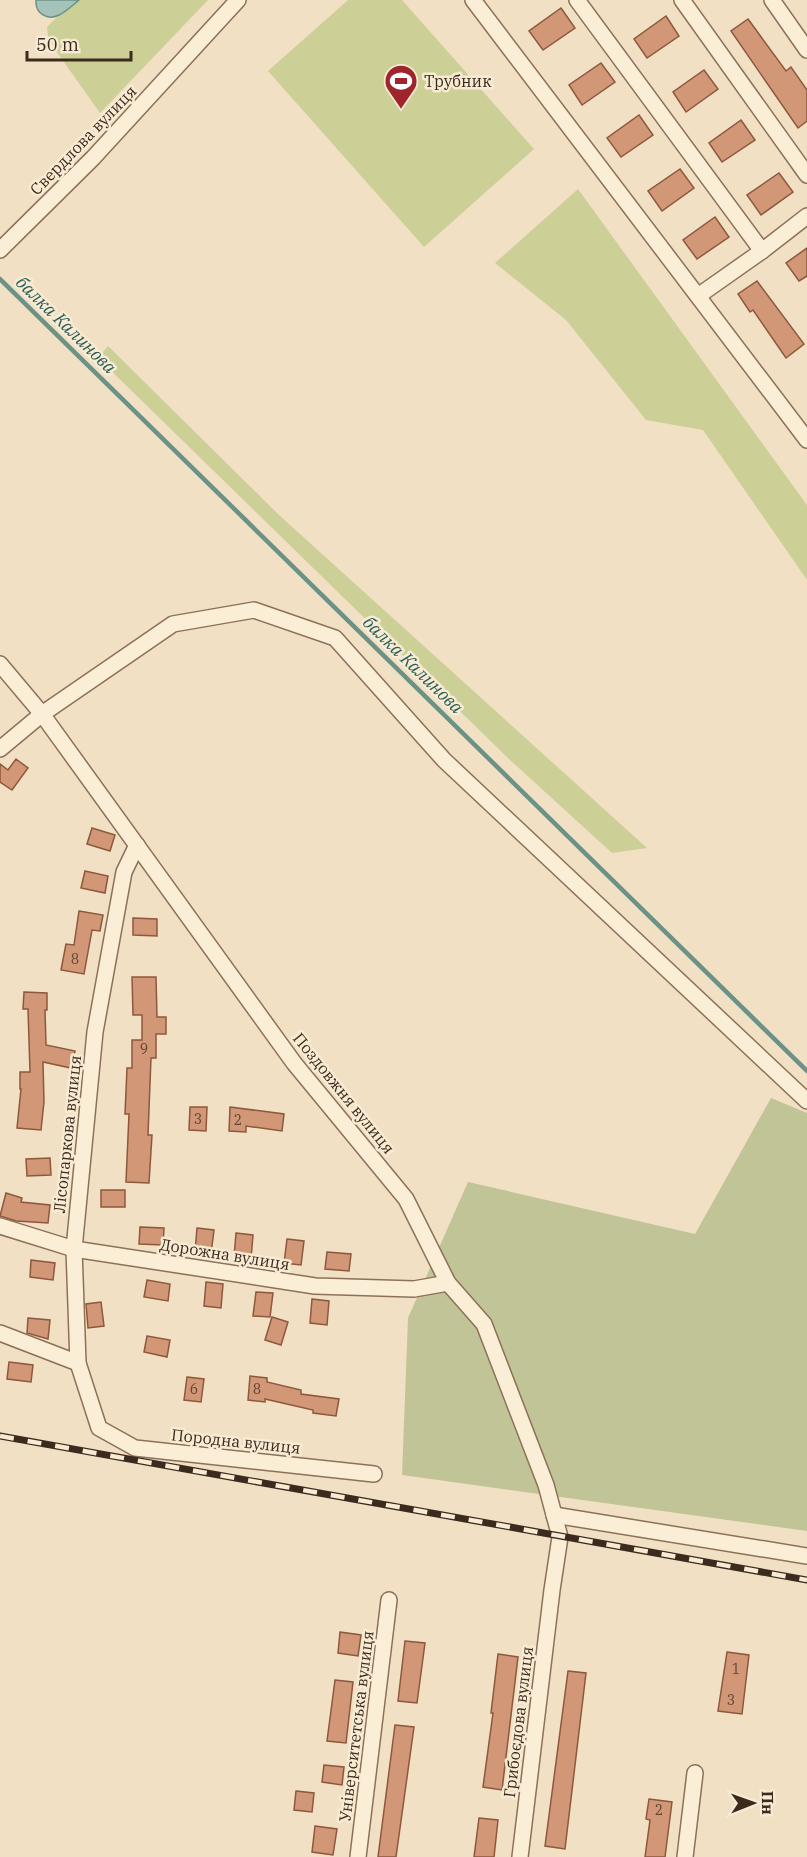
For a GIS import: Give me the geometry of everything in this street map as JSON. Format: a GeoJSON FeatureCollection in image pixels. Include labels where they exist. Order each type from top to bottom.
{"type":"FeatureCollection","features":[{"type":"Feature","properties":{"kind":"street","name":"Свердлова вулиця"},"geometry":{"type":"LineString","coordinates":[[0,250],[93,158],[238,0]]}},
{"type":"Feature","properties":{"kind":"street"},"geometry":{"type":"LineString","coordinates":[[473,0],[807,440]]}},
{"type":"Feature","properties":{"kind":"street"},"geometry":{"type":"LineString","coordinates":[[577,0],[762,251]]}},
{"type":"Feature","properties":{"kind":"street"},"geometry":{"type":"LineString","coordinates":[[682,0],[807,175]]}},
{"type":"Feature","properties":{"kind":"street"},"geometry":{"type":"LineString","coordinates":[[772,0],[807,50]]}},
{"type":"Feature","properties":{"kind":"street"},"geometry":{"type":"LineString","coordinates":[[698,296],[807,216]]}},
{"type":"Feature","properties":{"kind":"street"},"geometry":{"type":"LineString","coordinates":[[0,749],[42,714],[173,624],[254,610],[335,638],[444,760],[807,1101]]}},
{"type":"Feature","properties":{"kind":"street","name":"Поздовжня вулиця"},"geometry":{"type":"LineString","coordinates":[[0,664],[42,714],[294,1063],[406,1199],[448,1283],[484,1324],[546,1485],[560,1537],[552,1590]]}},
{"type":"Feature","properties":{"kind":"street","name":"Лісопаркова вулиця"},"geometry":{"type":"LineString","coordinates":[[99,1428],[78,1363],[74,1250],[95,1032],[124,872],[137,845]]}},
{"type":"Feature","properties":{"kind":"street","name":"Дорожна вулиця"},"geometry":{"type":"LineString","coordinates":[[0,1226],[74,1250],[315,1286],[414,1289],[448,1283]]}},
{"type":"Feature","properties":{"kind":"street"},"geometry":{"type":"LineString","coordinates":[[0,1334],[78,1363]]}},
{"type":"Feature","properties":{"kind":"street","name":"Породна вулиця"},"geometry":{"type":"LineString","coordinates":[[99,1428],[135,1448],[374,1474]]}},
{"type":"Feature","properties":{"kind":"street"},"geometry":{"type":"LineString","coordinates":[[554,1515],[807,1556]]}},
{"type":"Feature","properties":{"kind":"street","name":"Грибоєдова вулиця"},"geometry":{"type":"LineString","coordinates":[[520,1857],[552,1590]]}},
{"type":"Feature","properties":{"kind":"street","name":"Університетська вулиця"},"geometry":{"type":"LineString","coordinates":[[358,1857],[389,1600]]}},
{"type":"Feature","properties":{"kind":"street"},"geometry":{"type":"LineString","coordinates":[[685,1857],[696,1773]]}},
{"type":"Feature","properties":{"kind":"green space"},"geometry":{"type":"Polygon","coordinates":[[[79,0],[208,0],[100,113],[48,36],[47,27],[79,0]]]}},
{"type":"Feature","properties":{"kind":"green space","name":"Трубник"},"geometry":{"type":"Polygon","coordinates":[[[348,0],[402,0],[534,149],[424,247],[268,71],[348,0]]]}},
{"type":"Feature","properties":{"kind":"green space"},"geometry":{"type":"Polygon","coordinates":[[[578,189],[807,505],[807,580],[703,430],[646,420],[566,320],[495,263],[578,189]]]}},
{"type":"Feature","properties":{"kind":"green space"},"geometry":{"type":"Polygon","coordinates":[[[108,346],[279,515],[647,848],[612,853],[509,759],[98,358],[108,346]]]}},
{"type":"Feature","properties":{"kind":"green space"},"geometry":{"type":"Polygon","coordinates":[[[771,1098],[807,1113],[807,1531],[402,1475],[408,1318],[468,1182],[695,1234],[771,1098]]]}},
{"type":"Feature","properties":{"kind":"water"},"geometry":{"type":"Polygon","coordinates":[[[36,0],[79,0],[62,14],[50,17],[43,15],[37,9],[36,0]]]}},
{"type":"Feature","properties":{"kind":"building"},"geometry":{"type":"Polygon","coordinates":[[[561,8],[575,28],[543,50],[529,31],[561,8]]]}},
{"type":"Feature","properties":{"kind":"building"},"geometry":{"type":"Polygon","coordinates":[[[666,16],[679,36],[647,58],[634,39],[666,16]]]}},
{"type":"Feature","properties":{"kind":"building"},"geometry":{"type":"Polygon","coordinates":[[[748,19],[786,71],[791,67],[807,90],[807,121],[798,128],[731,31],[748,19]]]}},
{"type":"Feature","properties":{"kind":"building"},"geometry":{"type":"Polygon","coordinates":[[[601,63],[615,82],[582,105],[569,85],[601,63]]]}},
{"type":"Feature","properties":{"kind":"building"},"geometry":{"type":"Polygon","coordinates":[[[704,70],[718,89],[686,112],[673,92],[704,70]]]}},
{"type":"Feature","properties":{"kind":"building"},"geometry":{"type":"Polygon","coordinates":[[[639,115],[653,135],[621,157],[607,138],[639,115]]]}},
{"type":"Feature","properties":{"kind":"building"},"geometry":{"type":"Polygon","coordinates":[[[741,120],[755,140],[722,162],[709,143],[741,120]]]}},
{"type":"Feature","properties":{"kind":"building"},"geometry":{"type":"Polygon","coordinates":[[[680,169],[694,188],[662,211],[648,191],[680,169]]]}},
{"type":"Feature","properties":{"kind":"building"},"geometry":{"type":"Polygon","coordinates":[[[779,173],[793,192],[761,215],[747,195],[779,173]]]}},
{"type":"Feature","properties":{"kind":"building"},"geometry":{"type":"Polygon","coordinates":[[[715,217],[729,237],[697,259],[683,240],[715,217]]]}},
{"type":"Feature","properties":{"kind":"building"},"geometry":{"type":"Polygon","coordinates":[[[807,248],[807,276],[799,281],[786,263],[807,248]]]}},
{"type":"Feature","properties":{"kind":"building"},"geometry":{"type":"Polygon","coordinates":[[[757,281],[804,344],[786,358],[753,310],[750,312],[738,294],[757,281]]]}},
{"type":"Feature","properties":{"kind":"building"},"geometry":{"type":"Polygon","coordinates":[[[16,759],[28,768],[12,790],[0,782],[0,764],[8,770],[16,759]]]}},
{"type":"Feature","properties":{"kind":"building"},"geometry":{"type":"Polygon","coordinates":[[[92,828],[115,835],[110,851],[87,844],[92,828]]]}},
{"type":"Feature","properties":{"kind":"building"},"geometry":{"type":"Polygon","coordinates":[[[85,871],[108,876],[105,893],[81,888],[85,871]]]}},
{"type":"Feature","properties":{"kind":"building"},"geometry":{"type":"Polygon","coordinates":[[[79,911],[103,915],[100,931],[92,930],[84,974],[61,970],[66,944],[74,945],[79,911]]]}},
{"type":"Feature","properties":{"kind":"building"},"geometry":{"type":"Polygon","coordinates":[[[133,918],[157,919],[157,936],[133,935],[133,918]]]}},
{"type":"Feature","properties":{"kind":"building"},"geometry":{"type":"Polygon","coordinates":[[[132,977],[156,977],[157,1017],[166,1017],[166,1034],[156,1034],[156,1058],[151,1058],[148,1135],[152,1135],[149,1183],[126,1182],[129,1114],[125,1114],[127,1068],[132,1068],[132,1040],[142,1040],[142,1015],[133,1015],[132,977]]]}},
{"type":"Feature","properties":{"kind":"building"},"geometry":{"type":"Polygon","coordinates":[[[24,992],[47,993],[46,1045],[75,1051],[71,1068],[43,1062],[44,1102],[41,1130],[17,1128],[21,1089],[20,1072],[30,1072],[28,1009],[23,1009],[24,992]]]}},
{"type":"Feature","properties":{"kind":"building"},"geometry":{"type":"Polygon","coordinates":[[[190,1107],[207,1107],[206,1131],[189,1130],[190,1107]]]}},
{"type":"Feature","properties":{"kind":"building"},"geometry":{"type":"Polygon","coordinates":[[[230,1107],[284,1114],[282,1131],[246,1126],[246,1132],[229,1131],[230,1107]]]}},
{"type":"Feature","properties":{"kind":"building"},"geometry":{"type":"Polygon","coordinates":[[[50,1158],[51,1175],[27,1176],[26,1159],[50,1158]]]}},
{"type":"Feature","properties":{"kind":"building"},"geometry":{"type":"Polygon","coordinates":[[[101,1190],[125,1190],[125,1207],[101,1207],[101,1190]]]}},
{"type":"Feature","properties":{"kind":"building"},"geometry":{"type":"Polygon","coordinates":[[[6,1193],[22,1198],[21,1202],[50,1205],[48,1223],[16,1221],[0,1216],[6,1193]]]}},
{"type":"Feature","properties":{"kind":"building"},"geometry":{"type":"Polygon","coordinates":[[[140,1227],[164,1228],[163,1245],[139,1244],[140,1227]]]}},
{"type":"Feature","properties":{"kind":"building"},"geometry":{"type":"Polygon","coordinates":[[[197,1228],[214,1230],[211,1254],[195,1252],[197,1228]]]}},
{"type":"Feature","properties":{"kind":"building"},"geometry":{"type":"Polygon","coordinates":[[[236,1233],[253,1235],[251,1259],[234,1257],[236,1233]]]}},
{"type":"Feature","properties":{"kind":"building"},"geometry":{"type":"Polygon","coordinates":[[[287,1239],[304,1241],[301,1265],[284,1263],[287,1239]]]}},
{"type":"Feature","properties":{"kind":"building"},"geometry":{"type":"Polygon","coordinates":[[[327,1252],[351,1254],[349,1271],[325,1269],[327,1252]]]}},
{"type":"Feature","properties":{"kind":"building"},"geometry":{"type":"Polygon","coordinates":[[[31,1260],[55,1263],[53,1280],[30,1277],[31,1260]]]}},
{"type":"Feature","properties":{"kind":"building"},"geometry":{"type":"Polygon","coordinates":[[[147,1280],[170,1284],[168,1301],[144,1297],[147,1280]]]}},
{"type":"Feature","properties":{"kind":"building"},"geometry":{"type":"Polygon","coordinates":[[[206,1282],[223,1284],[221,1308],[204,1306],[206,1282]]]}},
{"type":"Feature","properties":{"kind":"building"},"geometry":{"type":"Polygon","coordinates":[[[256,1292],[273,1293],[270,1317],[253,1316],[256,1292]]]}},
{"type":"Feature","properties":{"kind":"building"},"geometry":{"type":"Polygon","coordinates":[[[312,1299],[329,1301],[327,1325],[310,1323],[312,1299]]]}},
{"type":"Feature","properties":{"kind":"building"},"geometry":{"type":"Polygon","coordinates":[[[101,1302],[104,1326],[88,1328],[86,1304],[101,1302]]]}},
{"type":"Feature","properties":{"kind":"building"},"geometry":{"type":"Polygon","coordinates":[[[272,1317],[288,1322],[281,1345],[265,1340],[272,1317]]]}},
{"type":"Feature","properties":{"kind":"building"},"geometry":{"type":"Polygon","coordinates":[[[28,1318],[50,1320],[48,1339],[27,1333],[28,1318]]]}},
{"type":"Feature","properties":{"kind":"building"},"geometry":{"type":"Polygon","coordinates":[[[147,1336],[170,1340],[167,1357],[144,1352],[147,1336]]]}},
{"type":"Feature","properties":{"kind":"building"},"geometry":{"type":"Polygon","coordinates":[[[9,1362],[33,1365],[31,1382],[7,1379],[9,1362]]]}},
{"type":"Feature","properties":{"kind":"building"},"geometry":{"type":"Polygon","coordinates":[[[250,1376],[267,1378],[267,1382],[301,1390],[301,1394],[339,1399],[336,1416],[313,1413],[313,1410],[265,1399],[265,1402],[248,1400],[250,1376]]]}},
{"type":"Feature","properties":{"kind":"building"},"geometry":{"type":"Polygon","coordinates":[[[187,1377],[204,1379],[201,1402],[184,1400],[187,1377]]]}},
{"type":"Feature","properties":{"kind":"building"},"geometry":{"type":"Polygon","coordinates":[[[340,1632],[361,1635],[358,1656],[338,1653],[340,1632]]]}},
{"type":"Feature","properties":{"kind":"building"},"geometry":{"type":"Polygon","coordinates":[[[405,1641],[425,1643],[417,1703],[398,1701],[405,1641]]]}},
{"type":"Feature","properties":{"kind":"building"},"geometry":{"type":"Polygon","coordinates":[[[727,1652],[749,1655],[742,1714],[718,1711],[727,1652]]]}},
{"type":"Feature","properties":{"kind":"building"},"geometry":{"type":"Polygon","coordinates":[[[498,1654],[518,1657],[502,1790],[483,1787],[498,1654]]]}},
{"type":"Feature","properties":{"kind":"building"},"geometry":{"type":"Polygon","coordinates":[[[568,1671],[586,1673],[565,1849],[545,1846],[568,1671]]]}},
{"type":"Feature","properties":{"kind":"building"},"geometry":{"type":"Polygon","coordinates":[[[335,1680],[353,1682],[346,1743],[327,1741],[335,1680]]]}},
{"type":"Feature","properties":{"kind":"building"},"geometry":{"type":"Polygon","coordinates":[[[395,1725],[414,1727],[396,1857],[378,1857],[395,1725]]]}},
{"type":"Feature","properties":{"kind":"building"},"geometry":{"type":"Polygon","coordinates":[[[324,1765],[344,1767],[342,1785],[322,1782],[324,1765]]]}},
{"type":"Feature","properties":{"kind":"building"},"geometry":{"type":"Polygon","coordinates":[[[296,1791],[314,1793],[312,1812],[294,1810],[296,1791]]]}},
{"type":"Feature","properties":{"kind":"building"},"geometry":{"type":"Polygon","coordinates":[[[649,1799],[672,1802],[665,1857],[645,1857],[650,1820],[646,1819],[649,1799]]]}},
{"type":"Feature","properties":{"kind":"building"},"geometry":{"type":"Polygon","coordinates":[[[479,1818],[498,1820],[494,1857],[474,1857],[479,1818]]]}},
{"type":"Feature","properties":{"kind":"building"},"geometry":{"type":"Polygon","coordinates":[[[315,1826],[337,1829],[333,1855],[312,1852],[315,1826]]]}},
{"type":"Feature","properties":{"kind":"waterway","name":"балка Калинова"},"geometry":{"type":"LineString","coordinates":[[0,279],[807,1071]]}},
{"type":"Feature","properties":{"kind":"railway"},"geometry":{"type":"LineString","coordinates":[[0,1436],[807,1580]]}},
{"type":"Feature","properties":{"kind":"place","name":"Трубник"},"geometry":{"type":"Point","coordinates":[401,110]}}]}
